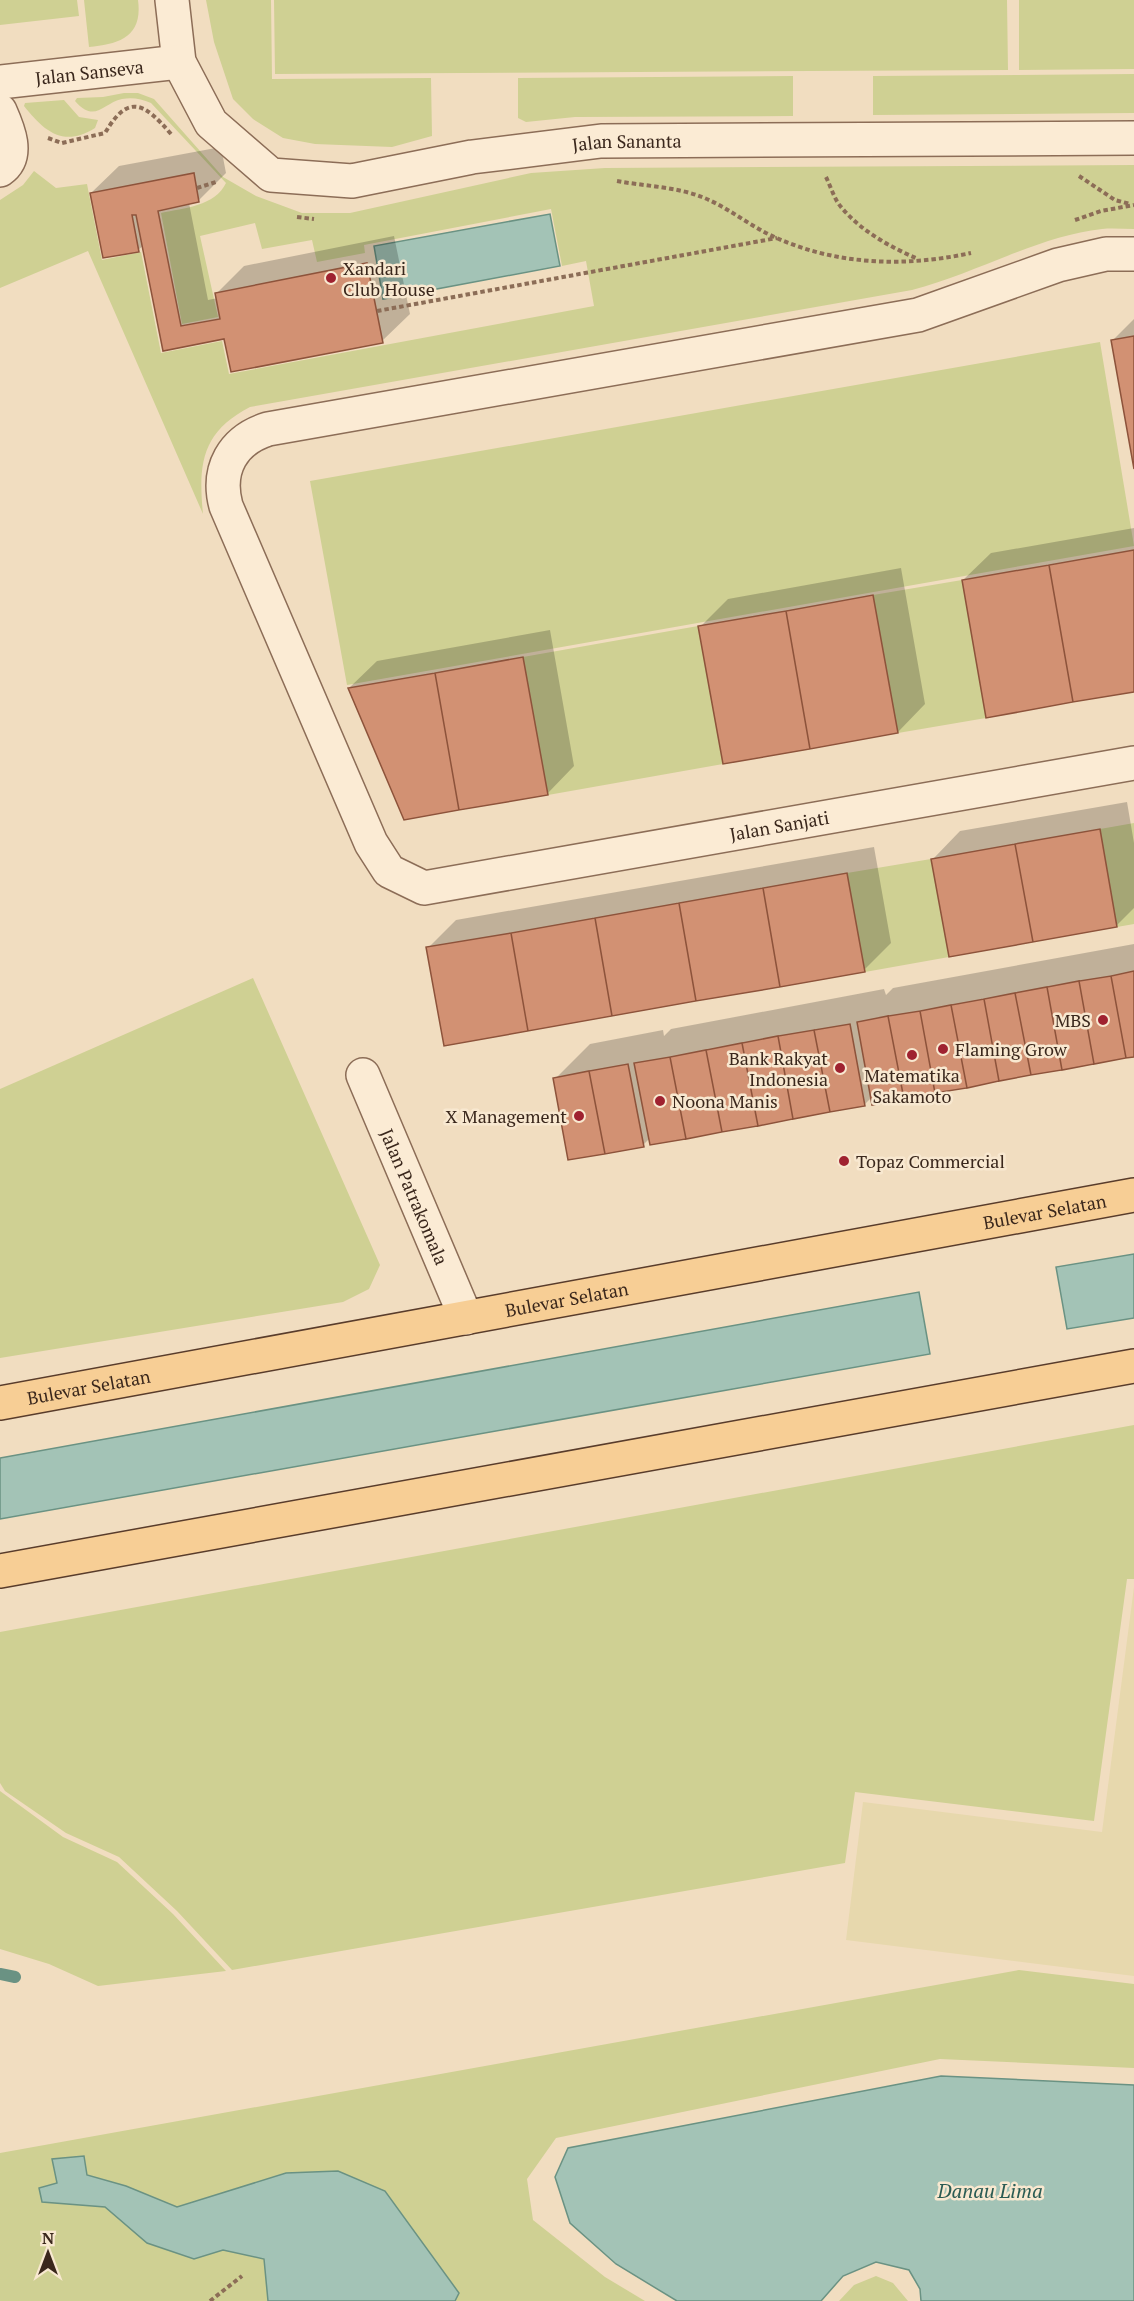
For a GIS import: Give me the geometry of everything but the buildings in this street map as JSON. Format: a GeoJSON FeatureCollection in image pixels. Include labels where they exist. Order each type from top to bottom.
{"type":"FeatureCollection","features":[{"type":"Feature","properties":{"kind":"main road","name":"Bulevar Selatan"},"geometry":{"type":"LineString","coordinates":[[0,1403],[1134,1195]]}},
{"type":"Feature","properties":{"kind":"main road"},"geometry":{"type":"LineString","coordinates":[[0,1571],[1134,1366]]}},
{"type":"Feature","properties":{"kind":"street"},"geometry":{"type":"LineString","coordinates":[[172,0],[179,62]]}},
{"type":"Feature","properties":{"kind":"street","name":"Jalan Sanseva"},"geometry":{"type":"LineString","coordinates":[[0,82],[179,62]]}},
{"type":"Feature","properties":{"kind":"street","name":"Jalan Sananta"},"geometry":{"type":"LineString","coordinates":[[179,62],[211,123],[271,175],[352,181],[471,157],[601,141],[1134,138]]}},
{"type":"Feature","properties":{"kind":"street"},"geometry":{"type":"LineString","coordinates":[[0,112],[9,132],[11,149],[6,165],[0,170]]}},
{"type":"Feature","properties":{"kind":"street","name":"Jalan Sanjati"},"geometry":{"type":"LineString","coordinates":[[1134,254],[1106,254],[1058,265],[918,315],[268,429],[253,434],[230,456],[222,481],[226,506],[370,843],[389,871],[424,888],[1134,763]]}},
{"type":"Feature","properties":{"kind":"street","name":"Jalan Patrakomala"},"geometry":{"type":"LineString","coordinates":[[363,1076],[466,1318]]}},
{"type":"Feature","properties":{"kind":"path"},"geometry":{"type":"LineString","coordinates":[[0,112],[37,134],[62,143],[105,133],[116,115],[132,107],[148,109],[173,135]]}},
{"type":"Feature","properties":{"kind":"path"},"geometry":{"type":"LineString","coordinates":[[813,140],[838,203],[864,228],[892,248],[920,260]]}},
{"type":"Feature","properties":{"kind":"path"},"geometry":{"type":"LineString","coordinates":[[208,173],[216,182],[226,187]]}},
{"type":"Feature","properties":{"kind":"path"},"geometry":{"type":"LineString","coordinates":[[606,179],[702,197],[811,252],[867,262],[938,260],[981,251]]}},
{"type":"Feature","properties":{"kind":"path"},"geometry":{"type":"LineString","coordinates":[[197,188],[216,182]]}},
{"type":"Feature","properties":{"kind":"path"},"geometry":{"type":"LineString","coordinates":[[1068,222],[1101,210],[1134,205]]}},
{"type":"Feature","properties":{"kind":"path"},"geometry":{"type":"LineString","coordinates":[[292,215],[301,219],[321,219]]}},
{"type":"Feature","properties":{"kind":"path"},"geometry":{"type":"LineString","coordinates":[[377,311],[778,237]]}},
{"type":"Feature","properties":{"kind":"path"},"geometry":{"type":"LineString","coordinates":[[210,2301],[242,2276]]}},
{"type":"Feature","properties":{"kind":"shaded area"},"geometry":{"type":"Polygon","coordinates":[[[1134,1587],[1134,1976],[846,1940],[863,1802],[1102,1832],[1134,1587]]]}},
{"type":"Feature","properties":{"kind":"green space"},"geometry":{"type":"Polygon","coordinates":[[[0,0],[77,0],[79,16],[0,25],[0,0]]]}},
{"type":"Feature","properties":{"kind":"green space"},"geometry":{"type":"Polygon","coordinates":[[[84,0],[138,0],[137,23],[127,36],[119,41],[89,47],[84,0]]]}},
{"type":"Feature","properties":{"kind":"green space"},"geometry":{"type":"Polygon","coordinates":[[[206,0],[271,0],[272,79],[431,78],[432,136],[392,147],[315,144],[283,138],[253,119],[233,99],[214,42],[206,0]]]}},
{"type":"Feature","properties":{"kind":"green space"},"geometry":{"type":"Polygon","coordinates":[[[274,0],[1007,0],[1008,70],[275,74],[274,0]]]}},
{"type":"Feature","properties":{"kind":"green space"},"geometry":{"type":"Polygon","coordinates":[[[1019,0],[1134,0],[1134,69],[1019,70],[1019,0]]]}},
{"type":"Feature","properties":{"kind":"green space"},"geometry":{"type":"Polygon","coordinates":[[[1134,74],[1134,113],[873,115],[873,76],[1134,74]]]}},
{"type":"Feature","properties":{"kind":"green space"},"geometry":{"type":"Polygon","coordinates":[[[793,76],[793,116],[575,117],[526,122],[518,118],[518,78],[793,76]]]}},
{"type":"Feature","properties":{"kind":"green space"},"geometry":{"type":"Polygon","coordinates":[[[138,93],[154,99],[223,177],[256,196],[302,213],[350,213],[531,173],[605,168],[1134,165],[1134,229],[1102,229],[1054,239],[912,290],[250,407],[222,427],[213,438],[207,451],[201,479],[203,514],[88,251],[0,288],[0,200],[23,185],[34,171],[56,188],[87,184],[102,260],[141,252],[161,353],[222,341],[229,374],[594,306],[586,261],[562,266],[551,209],[364,245],[365,253],[317,262],[312,240],[262,249],[255,223],[200,236],[218,317],[182,324],[161,213],[207,201],[221,191],[226,183],[151,103],[130,98],[122,99],[94,112],[82,108],[75,101],[77,98],[138,93]]]}},
{"type":"Feature","properties":{"kind":"green space"},"geometry":{"type":"Polygon","coordinates":[[[64,100],[79,117],[98,120],[95,128],[73,137],[55,134],[39,123],[24,106],[25,103],[64,100]]]}},
{"type":"Feature","properties":{"kind":"green space"},"geometry":{"type":"Polygon","coordinates":[[[1100,342],[1134,546],[347,685],[310,481],[1100,342]]]}},
{"type":"Feature","properties":{"kind":"green space"},"geometry":{"type":"Polygon","coordinates":[[[962,580],[986,718],[898,733],[873,595],[962,580]]]}},
{"type":"Feature","properties":{"kind":"green space"},"geometry":{"type":"Polygon","coordinates":[[[698,626],[723,764],[548,795],[523,657],[698,626]]]}},
{"type":"Feature","properties":{"kind":"green space"},"geometry":{"type":"Polygon","coordinates":[[[1134,823],[1134,924],[1117,927],[1100,829],[1134,823]]]}},
{"type":"Feature","properties":{"kind":"green space"},"geometry":{"type":"Polygon","coordinates":[[[931,859],[949,957],[865,972],[847,873],[931,859]]]}},
{"type":"Feature","properties":{"kind":"green space"},"geometry":{"type":"Polygon","coordinates":[[[253,978],[380,1265],[369,1289],[343,1302],[0,1358],[0,1089],[253,978]]]}},
{"type":"Feature","properties":{"kind":"green space"},"geometry":{"type":"Polygon","coordinates":[[[1134,1425],[1134,1579],[1127,1579],[1094,1821],[855,1792],[845,1863],[232,1970],[177,1911],[119,1857],[66,1833],[5,1791],[0,1783],[0,1632],[1134,1425]]]}},
{"type":"Feature","properties":{"kind":"green space"},"geometry":{"type":"Polygon","coordinates":[[[0,1791],[63,1837],[117,1862],[173,1914],[226,1971],[98,1986],[49,1964],[0,1949],[0,1791]]]}},
{"type":"Feature","properties":{"kind":"green space"},"geometry":{"type":"Polygon","coordinates":[[[1019,1970],[1134,1984],[1134,2068],[940,2059],[556,2138],[527,2179],[533,2220],[605,2277],[645,2301],[0,2301],[0,2153],[1019,1970]]]}},
{"type":"Feature","properties":{"kind":"green space"},"geometry":{"type":"Polygon","coordinates":[[[876,2276],[893,2283],[908,2301],[839,2301],[854,2285],[876,2276]]]}},
{"type":"Feature","properties":{"kind":"water"},"geometry":{"type":"Polygon","coordinates":[[[550,214],[560,266],[383,299],[374,246],[550,214]]]}},
{"type":"Feature","properties":{"kind":"water"},"geometry":{"type":"Polygon","coordinates":[[[1134,1254],[1134,1318],[1067,1329],[1056,1267],[1134,1254]]]}},
{"type":"Feature","properties":{"kind":"water"},"geometry":{"type":"Polygon","coordinates":[[[919,1292],[930,1354],[0,1519],[0,1458],[919,1292]]]}},
{"type":"Feature","properties":{"kind":"water","name":"Danau Lima"},"geometry":{"type":"Polygon","coordinates":[[[941,2076],[1134,2085],[1134,2301],[921,2301],[920,2289],[909,2270],[876,2262],[843,2276],[821,2301],[677,2301],[616,2264],[570,2223],[555,2177],[568,2148],[941,2076]]]}},
{"type":"Feature","properties":{"kind":"water"},"geometry":{"type":"Polygon","coordinates":[[[84,2156],[87,2175],[126,2186],[177,2207],[286,2173],[338,2171],[385,2191],[459,2293],[455,2301],[268,2301],[264,2259],[223,2250],[194,2259],[147,2243],[105,2207],[42,2202],[39,2188],[57,2183],[52,2159],[84,2156]]]}},
{"type":"Feature","properties":{"kind":"waterway"},"geometry":{"type":"LineString","coordinates":[[0,1974],[15,1977]]}},
{"type":"Feature","properties":{"kind":"place","name":"Xandari Club House"},"geometry":{"type":"Point","coordinates":[331,278]}},
{"type":"Feature","properties":{"kind":"place","name":"MBS"},"geometry":{"type":"Point","coordinates":[1103,1020]}},
{"type":"Feature","properties":{"kind":"place","name":"Flaming Grow"},"geometry":{"type":"Point","coordinates":[943,1049]}},
{"type":"Feature","properties":{"kind":"place","name":"Matematika Sakamoto"},"geometry":{"type":"Point","coordinates":[912,1055]}},
{"type":"Feature","properties":{"kind":"place","name":"Bank Rakyat Indonesia"},"geometry":{"type":"Point","coordinates":[840,1068]}},
{"type":"Feature","properties":{"kind":"place","name":"Noona Manis"},"geometry":{"type":"Point","coordinates":[660,1101]}},
{"type":"Feature","properties":{"kind":"place","name":"X Management"},"geometry":{"type":"Point","coordinates":[579,1116]}},
{"type":"Feature","properties":{"kind":"place","name":"Topaz Commercial"},"geometry":{"type":"Point","coordinates":[844,1161]}}]}
